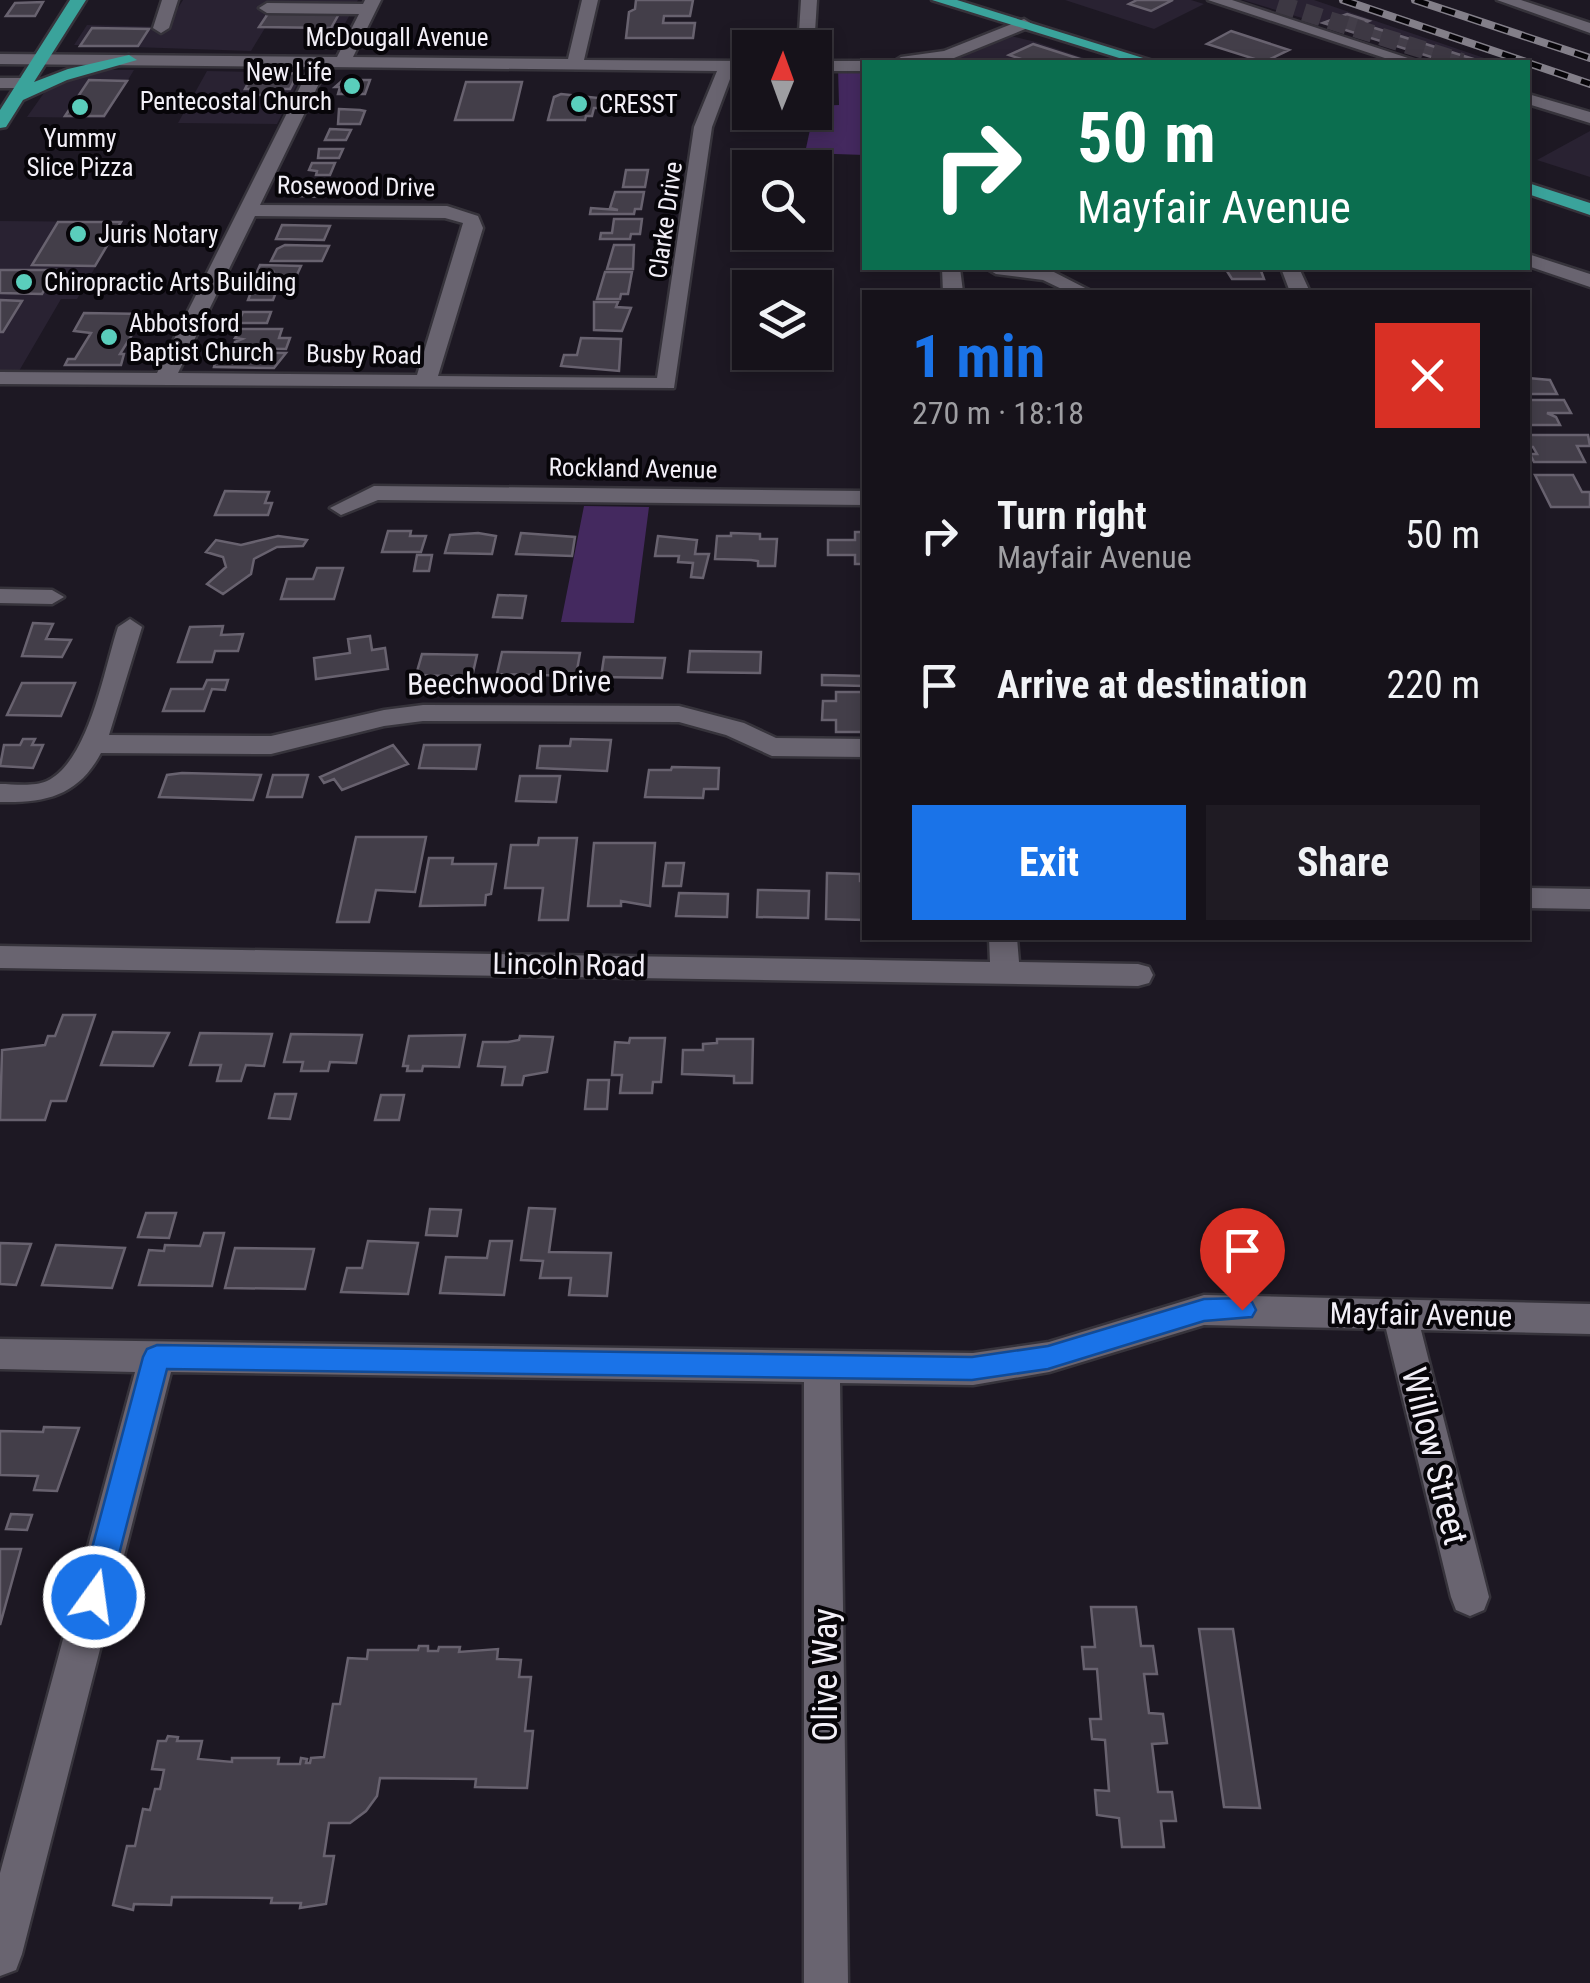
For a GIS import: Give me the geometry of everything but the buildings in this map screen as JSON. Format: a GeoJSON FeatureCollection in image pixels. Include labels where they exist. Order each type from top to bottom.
{"type":"FeatureCollection","features":[{"type":"Feature","properties":{"kind":"main road"},"geometry":{"type":"LineString","coordinates":[[0,123],[78,0]]}},
{"type":"Feature","properties":{"kind":"main road"},"geometry":{"type":"LineString","coordinates":[[940,0],[1002,22],[1024,24],[1141,60]]}},
{"type":"Feature","properties":{"kind":"main road"},"geometry":{"type":"LineString","coordinates":[[972,0],[1015,15],[1024,24]]}},
{"type":"Feature","properties":{"kind":"main road"},"geometry":{"type":"LineString","coordinates":[[16,99],[64,74],[128,60]]}},
{"type":"Feature","properties":{"kind":"main road"},"geometry":{"type":"LineString","coordinates":[[1530,189],[1590,208]]}},
{"type":"Feature","properties":{"kind":"street"},"geometry":{"type":"LineString","coordinates":[[161,28],[170,0]]}},
{"type":"Feature","properties":{"kind":"street"},"geometry":{"type":"LineString","coordinates":[[575,64],[590,0]]}},
{"type":"Feature","properties":{"kind":"street"},"geometry":{"type":"LineString","coordinates":[[808,30],[809,0]]}},
{"type":"Feature","properties":{"kind":"street"},"geometry":{"type":"LineString","coordinates":[[1216,0],[1405,60]]}},
{"type":"Feature","properties":{"kind":"street"},"geometry":{"type":"LineString","coordinates":[[1505,0],[1590,28]]}},
{"type":"Feature","properties":{"kind":"street"},"geometry":{"type":"LineString","coordinates":[[266,9],[371,5],[343,62]]}},
{"type":"Feature","properties":{"kind":"street"},"geometry":{"type":"LineString","coordinates":[[914,60],[948,55],[1024,24]]}},
{"type":"Feature","properties":{"kind":"street"},"geometry":{"type":"LineString","coordinates":[[1356,60],[1376,51]]}},
{"type":"Feature","properties":{"kind":"street"},"geometry":{"type":"LineString","coordinates":[[948,55],[964,60]]}},
{"type":"Feature","properties":{"kind":"street","name":"McDougall Avenue"},"geometry":{"type":"LineString","coordinates":[[0,59],[732,66]]}},
{"type":"Feature","properties":{"kind":"street"},"geometry":{"type":"LineString","coordinates":[[165,379],[321,62]]}},
{"type":"Feature","properties":{"kind":"street","name":"Clarke Drive"},"geometry":{"type":"LineString","coordinates":[[667,384],[703,128],[727,66]]}},
{"type":"Feature","properties":{"kind":"street"},"geometry":{"type":"LineString","coordinates":[[832,66],[862,66]]}},
{"type":"Feature","properties":{"kind":"street"},"geometry":{"type":"LineString","coordinates":[[0,82],[28,82]]}},
{"type":"Feature","properties":{"kind":"street"},"geometry":{"type":"LineString","coordinates":[[1530,84],[1552,91],[1532,100]]}},
{"type":"Feature","properties":{"kind":"street"},"geometry":{"type":"LineString","coordinates":[[1532,100],[1590,118]]}},
{"type":"Feature","properties":{"kind":"street","name":"Rosewood Drive"},"geometry":{"type":"LineString","coordinates":[[249,210],[447,212],[471,220],[474,228],[425,382]]}},
{"type":"Feature","properties":{"kind":"street"},"geometry":{"type":"LineString","coordinates":[[1530,261],[1590,282]]}},
{"type":"Feature","properties":{"kind":"street"},"geometry":{"type":"LineString","coordinates":[[1011,270],[1048,275],[1079,290]]}},
{"type":"Feature","properties":{"kind":"street","name":"Busby Road"},"geometry":{"type":"LineString","coordinates":[[0,378],[667,384]]}},
{"type":"Feature","properties":{"kind":"street","name":"Rockland Avenue"},"geometry":{"type":"LineString","coordinates":[[348,505],[378,501],[400,492],[862,498]]}},
{"type":"Feature","properties":{"kind":"street"},"geometry":{"type":"LineString","coordinates":[[0,596],[52,597]]}},
{"type":"Feature","properties":{"kind":"street"},"geometry":{"type":"LineString","coordinates":[[0,793],[33,793],[58,787],[82,767],[130,628]]}},
{"type":"Feature","properties":{"kind":"street","name":"Beechwood Drive"},"geometry":{"type":"LineString","coordinates":[[91,744],[271,745],[360,722],[423,713],[680,714],[735,729],[772,747],[862,748]]}},
{"type":"Feature","properties":{"kind":"street"},"geometry":{"type":"LineString","coordinates":[[1530,898],[1590,899]]}},
{"type":"Feature","properties":{"kind":"street"},"geometry":{"type":"LineString","coordinates":[[1003,940],[1006,971]]}},
{"type":"Feature","properties":{"kind":"street","name":"Lincoln Road"},"geometry":{"type":"LineString","coordinates":[[0,957],[1138,975]]}},
{"type":"Feature","properties":{"kind":"street","name":"Mayfair Avenue"},"geometry":{"type":"LineString","coordinates":[[0,1354],[972,1368],[1010,1365],[1204,1310],[1590,1318]]}},
{"type":"Feature","properties":{"kind":"street","name":"Willow Street"},"geometry":{"type":"LineString","coordinates":[[1400,1315],[1470,1597]]}},
{"type":"Feature","properties":{"kind":"street"},"geometry":{"type":"LineString","coordinates":[[0,1954],[157,1357]]}},
{"type":"Feature","properties":{"kind":"street","name":"Olive Way"},"geometry":{"type":"LineString","coordinates":[[822,1366],[826,1983]]}},
{"type":"Feature","properties":{"kind":"shaded area"},"geometry":{"type":"Polygon","coordinates":[[[183,0],[358,0],[342,29],[265,28],[251,51],[74,45],[87,25],[166,27],[183,0]]]}},
{"type":"Feature","properties":{"kind":"shaded area"},"geometry":{"type":"Polygon","coordinates":[[[1065,0],[1191,0],[1204,4],[1154,29],[1065,0]]]}},
{"type":"Feature","properties":{"kind":"shaded area"},"geometry":{"type":"Polygon","coordinates":[[[1243,0],[1314,0],[1490,60],[1439,60],[1243,0]]]}},
{"type":"Feature","properties":{"kind":"shaded area"},"geometry":{"type":"Polygon","coordinates":[[[1003,34],[1090,60],[968,60],[952,55],[1003,34]]]}},
{"type":"Feature","properties":{"kind":"shaded area"},"geometry":{"type":"Polygon","coordinates":[[[838,67],[862,67],[862,155],[806,150],[810,130],[832,130],[832,105],[839,105],[838,67]]]}},
{"type":"Feature","properties":{"kind":"shaded area"},"geometry":{"type":"Polygon","coordinates":[[[106,70],[134,70],[105,118],[27,117],[46,90],[58,81],[106,70]]]}},
{"type":"Feature","properties":{"kind":"shaded area"},"geometry":{"type":"Polygon","coordinates":[[[207,71],[301,76],[277,124],[178,123],[207,71]]]}},
{"type":"Feature","properties":{"kind":"shaded area"},"geometry":{"type":"Polygon","coordinates":[[[1590,131],[1590,177],[1537,160],[1590,131]]]}},
{"type":"Feature","properties":{"kind":"shaded area"},"geometry":{"type":"Polygon","coordinates":[[[0,221],[121,222],[77,299],[61,299],[19,371],[0,371],[0,221]]]}},
{"type":"Feature","properties":{"kind":"shaded area"},"geometry":{"type":"Polygon","coordinates":[[[584,506],[649,507],[634,623],[561,622],[584,506]]]}},
{"type":"Feature","properties":{"kind":"tunnel"},"geometry":{"type":"LineString","coordinates":[[1278,4],[1456,60]]}},
{"type":"Feature","properties":{"kind":"railway"},"geometry":{"type":"LineString","coordinates":[[1343,0],[1520,60]]}},
{"type":"Feature","properties":{"kind":"railway"},"geometry":{"type":"LineString","coordinates":[[1415,0],[1590,58]]}},
{"type":"Feature","properties":{"kind":"railway"},"geometry":{"type":"LineString","coordinates":[[1530,64],[1590,84]]}},
{"type":"Feature","properties":{"kind":"place","name":"New Life Pentecostal Church"},"geometry":{"type":"Point","coordinates":[352,86]}},
{"type":"Feature","properties":{"kind":"place","name":"CRESST"},"geometry":{"type":"Point","coordinates":[579,104]}},
{"type":"Feature","properties":{"kind":"place","name":"Yummy Slice Pizza"},"geometry":{"type":"Point","coordinates":[80,107]}},
{"type":"Feature","properties":{"kind":"place","name":"Juris Notary"},"geometry":{"type":"Point","coordinates":[78,234]}},
{"type":"Feature","properties":{"kind":"place","name":"Chiropractic Arts Building"},"geometry":{"type":"Point","coordinates":[24,282]}},
{"type":"Feature","properties":{"kind":"place","name":"Abbotsford Baptist Church"},"geometry":{"type":"Point","coordinates":[109,337]}},
{"type":"Feature","properties":{"kind":"route"},"geometry":{"type":"LineString","coordinates":[[94,1597],[157,1357],[972,1368],[1048,1357],[1204,1310],[1242,1310]]}}]}
